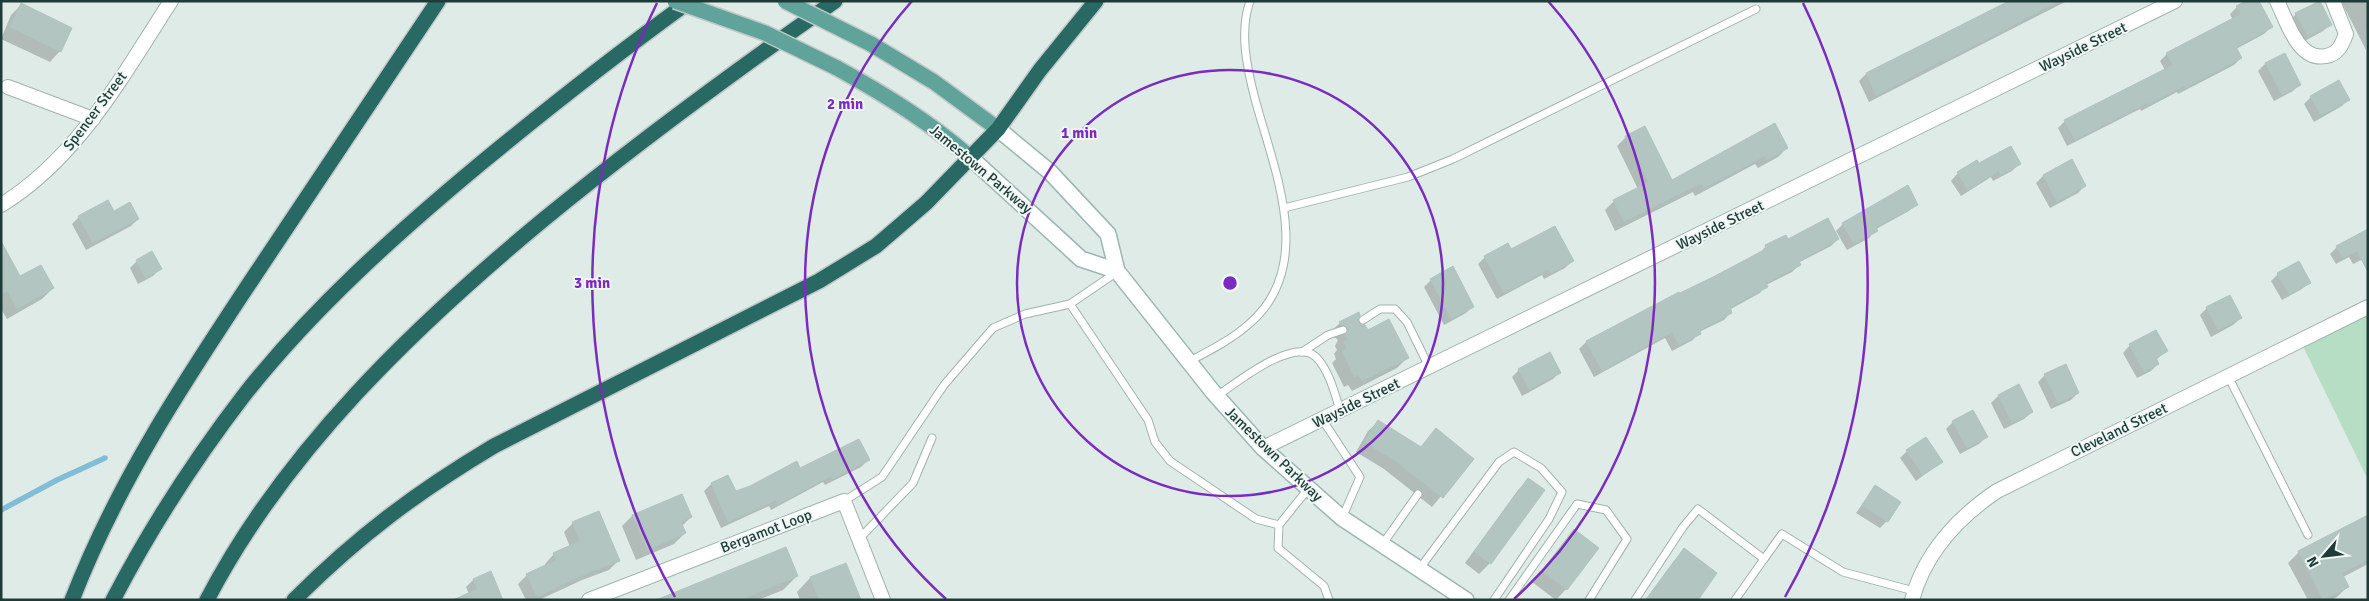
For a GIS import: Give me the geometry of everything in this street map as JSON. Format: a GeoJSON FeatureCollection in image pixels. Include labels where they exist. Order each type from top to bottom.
{"type":"FeatureCollection","features":[{"type":"Feature","properties":{"kind":"highway"},"geometry":{"type":"LineString","coordinates":[[72,600],[111,511],[149,438],[200,358],[438,1]]}},
{"type":"Feature","properties":{"kind":"highway"},"geometry":{"type":"LineString","coordinates":[[113,600],[142,546],[207,445],[246,393],[334,295],[395,238],[528,124],[690,1]]}},
{"type":"Feature","properties":{"kind":"highway"},"geometry":{"type":"LineString","coordinates":[[207,600],[260,516],[312,446],[351,399],[436,312],[588,184],[725,79],[835,1]]}},
{"type":"Feature","properties":{"kind":"highway"},"geometry":{"type":"LineString","coordinates":[[294,600],[369,530],[408,500],[450,472],[494,446],[850,264],[902,226],[998,129],[1040,70],[1096,1]]}},
{"type":"Feature","properties":{"kind":"main road","name":"Jamestown Parkway"},"geometry":{"type":"LineString","coordinates":[[675,1],[765,33],[837,68],[913,113],[948,137],[1081,259],[1117,271]]}},
{"type":"Feature","properties":{"kind":"main road","name":"Jamestown Parkway"},"geometry":{"type":"LineString","coordinates":[[785,1],[871,44],[934,82],[998,129],[1050,172],[1108,234],[1117,271],[1216,397],[1264,448],[1342,518],[1466,600]]}},
{"type":"Feature","properties":{"kind":"street","name":"Spencer Street"},"geometry":{"type":"LineString","coordinates":[[1,205],[50,168],[93,119],[171,1]]}},
{"type":"Feature","properties":{"kind":"street","name":"Wayside Street"},"geometry":{"type":"LineString","coordinates":[[1264,448],[2175,1]]}},
{"type":"Feature","properties":{"kind":"street"},"geometry":{"type":"LineString","coordinates":[[2277,1],[2298,43],[2310,54],[2320,57],[2331,55],[2340,49],[2346,34],[2334,1]]}},
{"type":"Feature","properties":{"kind":"street"},"geometry":{"type":"LineString","coordinates":[[8,87],[93,119]]}},
{"type":"Feature","properties":{"kind":"street","name":"Cleveland Street"},"geometry":{"type":"LineString","coordinates":[[1913,596],[1921,573],[1942,539],[1963,516],[1997,491],[2368,307]]}},
{"type":"Feature","properties":{"kind":"street"},"geometry":{"type":"LineString","coordinates":[[844,501],[883,600]]}},
{"type":"Feature","properties":{"kind":"street","name":"Bergamot Loop"},"geometry":{"type":"LineString","coordinates":[[589,600],[844,501]]}},
{"type":"Feature","properties":{"kind":"lane"},"geometry":{"type":"LineString","coordinates":[[1188,362],[1225,342],[1250,324],[1270,301],[1283,271],[1287,238],[1284,208],[1248,73],[1245,37],[1250,1]]}},
{"type":"Feature","properties":{"kind":"lane"},"geometry":{"type":"LineString","coordinates":[[1284,208],[1408,177],[1453,159],[1756,9]]}},
{"type":"Feature","properties":{"kind":"lane"},"geometry":{"type":"LineString","coordinates":[[844,501],[882,477],[944,385],[993,328],[1025,314],[1070,304],[1117,271]]}},
{"type":"Feature","properties":{"kind":"lane"},"geometry":{"type":"LineString","coordinates":[[1070,304],[1148,420],[1155,442],[1170,460],[1256,519],[1279,525]]}},
{"type":"Feature","properties":{"kind":"lane"},"geometry":{"type":"LineString","coordinates":[[1363,320],[1380,310],[1395,309],[1406,322],[1429,368]]}},
{"type":"Feature","properties":{"kind":"lane"},"geometry":{"type":"LineString","coordinates":[[1216,397],[1256,370],[1282,356],[1302,352],[1328,335],[1343,330]]}},
{"type":"Feature","properties":{"kind":"lane"},"geometry":{"type":"LineString","coordinates":[[1302,352],[1316,357],[1324,369],[1341,411]]}},
{"type":"Feature","properties":{"kind":"lane"},"geometry":{"type":"LineString","coordinates":[[2228,376],[2308,535]]}},
{"type":"Feature","properties":{"kind":"lane"},"geometry":{"type":"LineString","coordinates":[[1322,420],[1360,477],[1342,518]]}},
{"type":"Feature","properties":{"kind":"lane"},"geometry":{"type":"LineString","coordinates":[[859,540],[913,483],[932,438]]}},
{"type":"Feature","properties":{"kind":"lane"},"geometry":{"type":"LineString","coordinates":[[1420,568],[1499,462],[1514,452],[1541,468],[1562,492],[1549,519],[1494,600]]}},
{"type":"Feature","properties":{"kind":"lane"},"geometry":{"type":"LineString","coordinates":[[1308,489],[1279,525],[1278,548],[1324,586],[1330,600]]}},
{"type":"Feature","properties":{"kind":"lane"},"geometry":{"type":"LineString","coordinates":[[1382,545],[1418,494]]}},
{"type":"Feature","properties":{"kind":"lane"},"geometry":{"type":"LineString","coordinates":[[1509,600],[1577,504],[1606,510],[1627,539],[1589,600]]}},
{"type":"Feature","properties":{"kind":"lane"},"geometry":{"type":"LineString","coordinates":[[1635,600],[1683,526],[1698,509],[1764,559]]}},
{"type":"Feature","properties":{"kind":"lane"},"geometry":{"type":"LineString","coordinates":[[1735,600],[1782,534],[1843,572],[1913,596]]}},
{"type":"Feature","properties":{"kind":"green space"},"geometry":{"type":"Polygon","coordinates":[[[2368,308],[2368,480],[2300,340],[2368,308]]]}},
{"type":"Feature","properties":{"kind":"building"},"geometry":{"type":"Polygon","coordinates":[[[2009,1],[2059,1],[1943,62],[1942,60],[1876,96],[1866,73],[2009,1]]]}},
{"type":"Feature","properties":{"kind":"building"},"geometry":{"type":"Polygon","coordinates":[[[2246,1],[2259,1],[2273,27],[2236,47],[2242,58],[2185,88],[2184,86],[2148,105],[2147,103],[2075,140],[2064,120],[2173,65],[2166,53],[2241,14],[2236,6],[2246,1]]]}},
{"type":"Feature","properties":{"kind":"building"},"geometry":{"type":"Polygon","coordinates":[[[2320,1],[2332,25],[2308,37],[2295,13],[2320,1]]]}},
{"type":"Feature","properties":{"kind":"building"},"geometry":{"type":"Polygon","coordinates":[[[21,3],[72,28],[61,52],[10,27],[21,3]]]}},
{"type":"Feature","properties":{"kind":"building"},"geometry":{"type":"Polygon","coordinates":[[[2285,53],[2301,85],[2282,95],[2265,63],[2285,53]]]}},
{"type":"Feature","properties":{"kind":"building"},"geometry":{"type":"Polygon","coordinates":[[[2339,80],[2350,100],[2321,115],[2310,96],[2339,80]]]}},
{"type":"Feature","properties":{"kind":"building"},"geometry":{"type":"Polygon","coordinates":[[[1775,123],[1788,148],[1767,160],[1765,156],[1704,188],[1702,183],[1624,222],[1613,200],[1649,182],[1625,136],[1645,126],[1672,180],[1775,123]]]}},
{"type":"Feature","properties":{"kind":"building"},"geometry":{"type":"Polygon","coordinates":[[[2011,146],[2021,164],[2000,175],[1999,171],[1968,190],[1957,172],[1977,160],[1979,163],[2011,146]]]}},
{"type":"Feature","properties":{"kind":"building"},"geometry":{"type":"Polygon","coordinates":[[[2072,159],[2086,186],[2057,202],[2043,175],[2072,159]]]}},
{"type":"Feature","properties":{"kind":"building"},"geometry":{"type":"Polygon","coordinates":[[[1908,185],[1918,205],[1876,227],[1878,231],[1854,244],[1842,223],[1908,185]]]}},
{"type":"Feature","properties":{"kind":"building"},"geometry":{"type":"Polygon","coordinates":[[[108,200],[114,211],[130,202],[139,219],[93,243],[78,216],[108,200]]]}},
{"type":"Feature","properties":{"kind":"building"},"geometry":{"type":"Polygon","coordinates":[[[1828,218],[1839,239],[1799,261],[1801,265],[1766,283],[1768,287],[1730,307],[1732,313],[1700,330],[1701,334],[1679,345],[1672,332],[1602,371],[1586,341],[1766,249],[1765,245],[1786,235],[1788,239],[1828,218]]]}},
{"type":"Feature","properties":{"kind":"building"},"geometry":{"type":"Polygon","coordinates":[[[1555,226],[1574,261],[1551,273],[1549,269],[1504,293],[1484,256],[1508,243],[1511,249],[1555,226]]]}},
{"type":"Feature","properties":{"kind":"building"},"geometry":{"type":"Polygon","coordinates":[[[2368,229],[2368,272],[2357,251],[2343,258],[2336,246],[2368,229]]]}},
{"type":"Feature","properties":{"kind":"building"},"geometry":{"type":"Polygon","coordinates":[[[1,241],[20,276],[41,265],[54,288],[17,309],[7,291],[1,294],[1,241]]]}},
{"type":"Feature","properties":{"kind":"building"},"geometry":{"type":"Polygon","coordinates":[[[152,251],[162,269],[145,278],[136,260],[152,251]]]}},
{"type":"Feature","properties":{"kind":"building"},"geometry":{"type":"Polygon","coordinates":[[[2299,261],[2311,283],[2289,294],[2277,273],[2299,261]]]}},
{"type":"Feature","properties":{"kind":"building"},"geometry":{"type":"Polygon","coordinates":[[[1453,266],[1474,307],[1451,319],[1430,279],[1453,266]]]}},
{"type":"Feature","properties":{"kind":"building"},"geometry":{"type":"Polygon","coordinates":[[[2230,295],[2242,318],[2218,330],[2206,307],[2230,295]]]}},
{"type":"Feature","properties":{"kind":"building"},"geometry":{"type":"Polygon","coordinates":[[[1359,312],[1358,322],[1365,325],[1368,330],[1389,319],[1409,358],[1362,381],[1359,375],[1354,377],[1342,351],[1347,349],[1344,342],[1348,340],[1345,335],[1348,329],[1339,322],[1359,312]]]}},
{"type":"Feature","properties":{"kind":"building"},"geometry":{"type":"Polygon","coordinates":[[[2156,330],[2168,351],[2156,358],[2159,364],[2144,372],[2129,344],[2156,330]]]}},
{"type":"Feature","properties":{"kind":"building"},"geometry":{"type":"Polygon","coordinates":[[[1550,352],[1561,373],[1529,389],[1518,369],[1550,352]]]}},
{"type":"Feature","properties":{"kind":"building"},"geometry":{"type":"Polygon","coordinates":[[[2066,364],[2079,393],[2058,403],[2044,374],[2066,364]]]}},
{"type":"Feature","properties":{"kind":"building"},"geometry":{"type":"Polygon","coordinates":[[[2019,384],[2033,412],[2012,423],[1998,395],[2019,384]]]}},
{"type":"Feature","properties":{"kind":"building"},"geometry":{"type":"Polygon","coordinates":[[[1973,410],[1988,437],[1967,448],[1952,421],[1973,410]]]}},
{"type":"Feature","properties":{"kind":"building"},"geometry":{"type":"Polygon","coordinates":[[[1378,420],[1421,447],[1436,428],[1474,459],[1443,498],[1394,460],[1364,442],[1378,420]]]}},
{"type":"Feature","properties":{"kind":"building"},"geometry":{"type":"Polygon","coordinates":[[[1926,437],[1943,462],[1923,475],[1906,450],[1926,437]]]}},
{"type":"Feature","properties":{"kind":"building"},"geometry":{"type":"Polygon","coordinates":[[[859,439],[870,460],[832,479],[831,476],[778,504],[776,500],[728,522],[711,483],[728,475],[736,491],[750,486],[797,461],[800,468],[859,439]]]}},
{"type":"Feature","properties":{"kind":"building"},"geometry":{"type":"Polygon","coordinates":[[[1528,478],[1545,490],[1491,564],[1474,552],[1528,478]]]}},
{"type":"Feature","properties":{"kind":"building"},"geometry":{"type":"Polygon","coordinates":[[[1875,485],[1901,502],[1888,522],[1862,505],[1875,485]]]}},
{"type":"Feature","properties":{"kind":"building"},"geometry":{"type":"Polygon","coordinates":[[[682,494],[692,517],[681,522],[686,533],[647,550],[632,515],[682,494]]]}},
{"type":"Feature","properties":{"kind":"building"},"geometry":{"type":"Polygon","coordinates":[[[599,511],[620,561],[592,571],[537,597],[526,574],[556,560],[553,553],[580,541],[572,522],[599,511]]]}},
{"type":"Feature","properties":{"kind":"building"},"geometry":{"type":"Polygon","coordinates":[[[2368,515],[2368,560],[2342,573],[2349,587],[2323,600],[2298,551],[2368,515]]]}},
{"type":"Feature","properties":{"kind":"building"},"geometry":{"type":"Polygon","coordinates":[[[1574,529],[1599,548],[1567,590],[1542,571],[1574,529]]]}},
{"type":"Feature","properties":{"kind":"building"},"geometry":{"type":"Polygon","coordinates":[[[786,547],[798,576],[740,600],[656,600],[786,547]]]}},
{"type":"Feature","properties":{"kind":"building"},"geometry":{"type":"Polygon","coordinates":[[[1684,548],[1717,573],[1698,600],[1646,600],[1684,548]]]}},
{"type":"Feature","properties":{"kind":"building"},"geometry":{"type":"Polygon","coordinates":[[[846,563],[861,600],[819,600],[810,577],[846,563]]]}},
{"type":"Feature","properties":{"kind":"building"},"geometry":{"type":"Polygon","coordinates":[[[491,571],[503,600],[453,600],[477,589],[473,579],[491,571]]]}},
{"type":"Feature","properties":{"kind":"waterway"},"geometry":{"type":"LineString","coordinates":[[1,510],[57,480],[105,458]]}}]}
